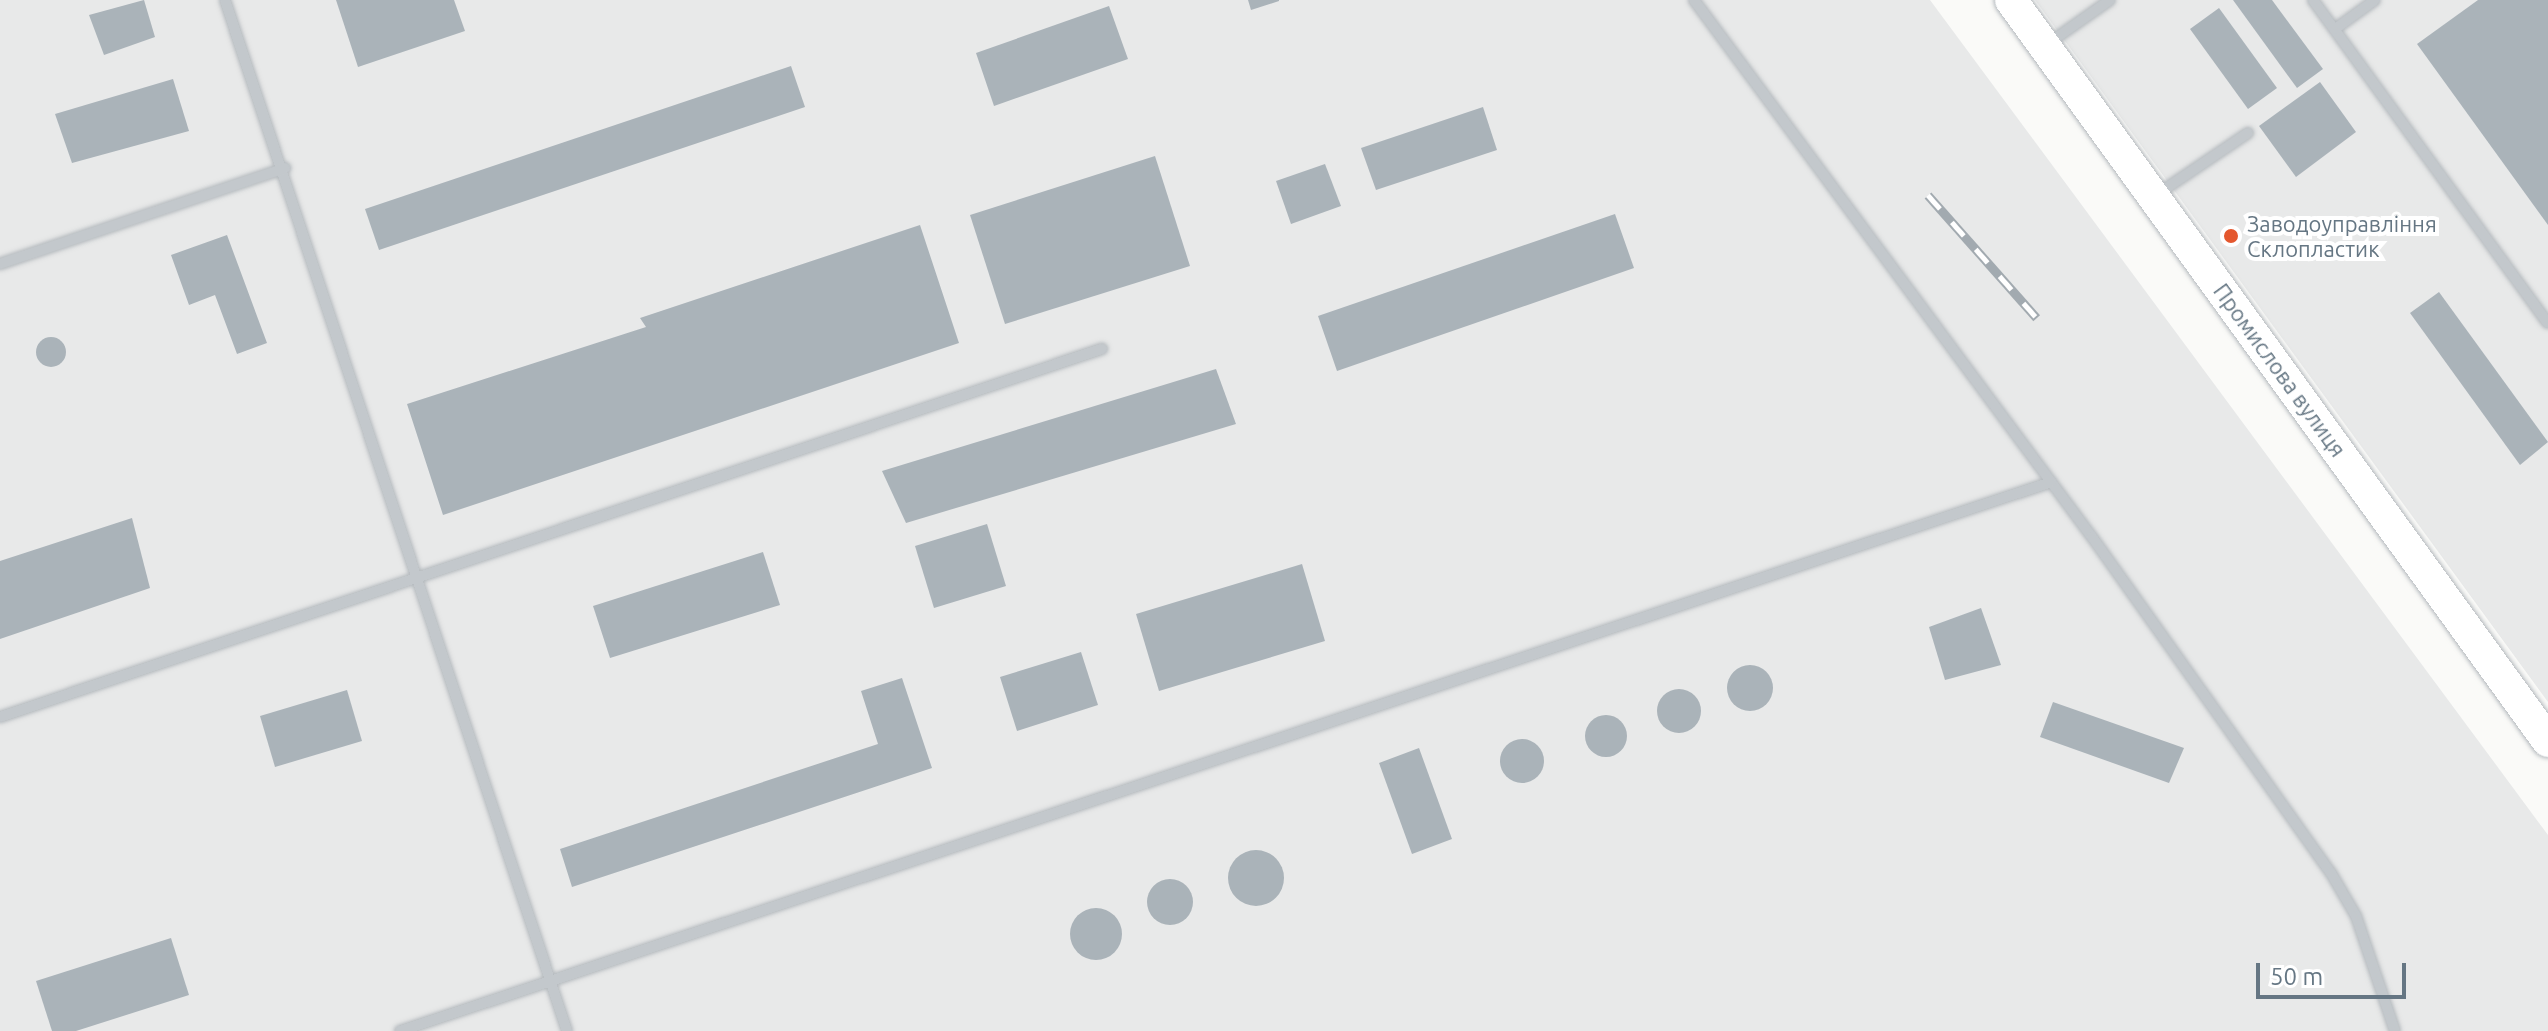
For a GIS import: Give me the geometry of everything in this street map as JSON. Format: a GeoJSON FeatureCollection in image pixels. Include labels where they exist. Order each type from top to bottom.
{"type":"FeatureCollection","features":[{"type":"Feature","properties":{"kind":"main road","name":"Промислова вулиця"},"geometry":{"type":"LineString","coordinates":[[2011,0],[2548,741]]}},
{"type":"Feature","properties":{"kind":"lane"},"geometry":{"type":"LineString","coordinates":[[225,0],[285,168],[567,1031]]}},
{"type":"Feature","properties":{"kind":"lane"},"geometry":{"type":"LineString","coordinates":[[1694,0],[2051,482],[2331,873],[2356,916],[2395,1031]]}},
{"type":"Feature","properties":{"kind":"lane"},"geometry":{"type":"LineString","coordinates":[[2045,46],[2110,0]]}},
{"type":"Feature","properties":{"kind":"lane"},"geometry":{"type":"LineString","coordinates":[[2313,0],[2548,323]]}},
{"type":"Feature","properties":{"kind":"lane"},"geometry":{"type":"LineString","coordinates":[[2335,29],[2375,0]]}},
{"type":"Feature","properties":{"kind":"lane"},"geometry":{"type":"LineString","coordinates":[[2154,197],[2248,133]]}},
{"type":"Feature","properties":{"kind":"lane"},"geometry":{"type":"LineString","coordinates":[[0,264],[285,168]]}},
{"type":"Feature","properties":{"kind":"lane"},"geometry":{"type":"LineString","coordinates":[[0,717],[421,579],[1102,349]]}},
{"type":"Feature","properties":{"kind":"lane"},"geometry":{"type":"LineString","coordinates":[[400,1031],[2051,482]]}},
{"type":"Feature","properties":{"kind":"shaded area"},"geometry":{"type":"Polygon","coordinates":[[[0,0],[1930,0],[2548,835],[2548,1031],[0,1031],[0,0]]]}},
{"type":"Feature","properties":{"kind":"shaded area"},"geometry":{"type":"Polygon","coordinates":[[[2035,0],[2548,0],[2548,702],[2035,0]]]}},
{"type":"Feature","properties":{"kind":"building"},"geometry":{"type":"Polygon","coordinates":[[[144,0],[155,37],[104,55],[89,15],[144,0]]]}},
{"type":"Feature","properties":{"kind":"building"},"geometry":{"type":"Polygon","coordinates":[[[336,0],[454,0],[465,31],[358,67],[336,0]]]}},
{"type":"Feature","properties":{"kind":"building"},"geometry":{"type":"Polygon","coordinates":[[[1248,0],[1279,0],[1279,1],[1251,10],[1248,0]]]}},
{"type":"Feature","properties":{"kind":"building"},"geometry":{"type":"Polygon","coordinates":[[[2233,0],[2272,0],[2323,69],[2297,88],[2233,0]]]}},
{"type":"Feature","properties":{"kind":"building"},"geometry":{"type":"Polygon","coordinates":[[[2478,0],[2548,0],[2548,225],[2417,44],[2478,0]]]}},
{"type":"Feature","properties":{"kind":"building"},"geometry":{"type":"Polygon","coordinates":[[[1109,6],[1128,59],[994,106],[976,53],[1109,6]]]}},
{"type":"Feature","properties":{"kind":"building"},"geometry":{"type":"Polygon","coordinates":[[[2219,8],[2277,88],[2248,109],[2190,29],[2219,8]]]}},
{"type":"Feature","properties":{"kind":"building"},"geometry":{"type":"Polygon","coordinates":[[[791,66],[805,107],[379,250],[365,209],[791,66]]]}},
{"type":"Feature","properties":{"kind":"building"},"geometry":{"type":"Polygon","coordinates":[[[173,79],[189,131],[72,163],[55,114],[173,79]]]}},
{"type":"Feature","properties":{"kind":"building"},"geometry":{"type":"Polygon","coordinates":[[[2320,82],[2356,132],[2296,177],[2259,126],[2320,82]]]}},
{"type":"Feature","properties":{"kind":"building"},"geometry":{"type":"Polygon","coordinates":[[[1483,107],[1497,150],[1376,190],[1361,148],[1483,107]]]}},
{"type":"Feature","properties":{"kind":"building"},"geometry":{"type":"Polygon","coordinates":[[[1155,156],[1190,266],[1005,324],[970,215],[1155,156]]]}},
{"type":"Feature","properties":{"kind":"building"},"geometry":{"type":"Polygon","coordinates":[[[1325,164],[1341,206],[1291,224],[1276,181],[1325,164]]]}},
{"type":"Feature","properties":{"kind":"building"},"geometry":{"type":"Polygon","coordinates":[[[1615,214],[1634,268],[1337,371],[1318,316],[1615,214]]]}},
{"type":"Feature","properties":{"kind":"building"},"geometry":{"type":"Polygon","coordinates":[[[920,225],[959,343],[443,515],[407,404],[646,327],[640,318],[920,225]]]}},
{"type":"Feature","properties":{"kind":"building"},"geometry":{"type":"Polygon","coordinates":[[[227,235],[267,343],[237,354],[215,295],[189,305],[171,255],[227,235]]]}},
{"type":"Feature","properties":{"kind":"building"},"geometry":{"type":"Polygon","coordinates":[[[2439,292],[2548,442],[2520,465],[2410,313],[2439,292]]]}},
{"type":"Feature","properties":{"kind":"building"},"geometry":{"type":"Polygon","coordinates":[[[51,337],[62,341],[66,352],[62,363],[51,367],[40,363],[36,352],[40,341],[51,337]]]}},
{"type":"Feature","properties":{"kind":"building"},"geometry":{"type":"Polygon","coordinates":[[[1216,369],[1236,424],[906,523],[882,471],[1216,369]]]}},
{"type":"Feature","properties":{"kind":"building"},"geometry":{"type":"Polygon","coordinates":[[[132,518],[150,588],[0,639],[0,561],[132,518]]]}},
{"type":"Feature","properties":{"kind":"building"},"geometry":{"type":"Polygon","coordinates":[[[987,524],[1006,586],[934,608],[915,546],[987,524]]]}},
{"type":"Feature","properties":{"kind":"building"},"geometry":{"type":"Polygon","coordinates":[[[763,552],[780,605],[610,658],[593,606],[763,552]]]}},
{"type":"Feature","properties":{"kind":"building"},"geometry":{"type":"Polygon","coordinates":[[[1302,564],[1325,641],[1159,691],[1136,614],[1302,564]]]}},
{"type":"Feature","properties":{"kind":"building"},"geometry":{"type":"Polygon","coordinates":[[[1981,608],[2001,665],[1945,680],[1929,627],[1981,608]]]}},
{"type":"Feature","properties":{"kind":"building"},"geometry":{"type":"Polygon","coordinates":[[[1081,652],[1098,705],[1017,731],[1000,677],[1081,652]]]}},
{"type":"Feature","properties":{"kind":"building"},"geometry":{"type":"Polygon","coordinates":[[[1750,665],[1766,672],[1773,688],[1766,704],[1750,711],[1734,704],[1727,688],[1734,672],[1750,665]]]}},
{"type":"Feature","properties":{"kind":"building"},"geometry":{"type":"Polygon","coordinates":[[[902,678],[932,768],[572,887],[560,849],[878,744],[861,691],[902,678]]]}},
{"type":"Feature","properties":{"kind":"building"},"geometry":{"type":"Polygon","coordinates":[[[1679,689],[1695,695],[1701,711],[1695,727],[1679,733],[1663,727],[1657,711],[1663,695],[1679,689]]]}},
{"type":"Feature","properties":{"kind":"building"},"geometry":{"type":"Polygon","coordinates":[[[347,690],[362,741],[275,767],[260,716],[347,690]]]}},
{"type":"Feature","properties":{"kind":"building"},"geometry":{"type":"Polygon","coordinates":[[[2053,702],[2184,748],[2169,783],[2040,737],[2053,702]]]}},
{"type":"Feature","properties":{"kind":"building"},"geometry":{"type":"Polygon","coordinates":[[[1606,715],[1621,721],[1627,736],[1621,751],[1606,757],[1591,751],[1585,736],[1591,721],[1606,715]]]}},
{"type":"Feature","properties":{"kind":"building"},"geometry":{"type":"Polygon","coordinates":[[[1522,739],[1538,745],[1544,761],[1538,777],[1522,783],[1506,777],[1500,761],[1506,745],[1522,739]]]}},
{"type":"Feature","properties":{"kind":"building"},"geometry":{"type":"Polygon","coordinates":[[[1419,748],[1452,839],[1412,854],[1379,763],[1419,748]]]}},
{"type":"Feature","properties":{"kind":"building"},"geometry":{"type":"Polygon","coordinates":[[[1256,850],[1276,858],[1284,878],[1276,898],[1256,906],[1236,898],[1228,878],[1236,858],[1256,850]]]}},
{"type":"Feature","properties":{"kind":"building"},"geometry":{"type":"Polygon","coordinates":[[[1170,879],[1186,886],[1193,902],[1186,918],[1170,925],[1154,918],[1147,902],[1154,886],[1170,879]]]}},
{"type":"Feature","properties":{"kind":"building"},"geometry":{"type":"Polygon","coordinates":[[[1096,908],[1115,915],[1122,934],[1115,953],[1096,960],[1077,953],[1070,934],[1077,915],[1096,908]]]}},
{"type":"Feature","properties":{"kind":"building"},"geometry":{"type":"Polygon","coordinates":[[[171,938],[189,995],[76,1031],[52,1031],[36,981],[171,938]]]}},
{"type":"Feature","properties":{"kind":"railway"},"geometry":{"type":"LineString","coordinates":[[1928,195],[2037,318]]}},
{"type":"Feature","properties":{"kind":"place","name":"Заводоуправління Склопластик"},"geometry":{"type":"Point","coordinates":[2231,236]}}]}
